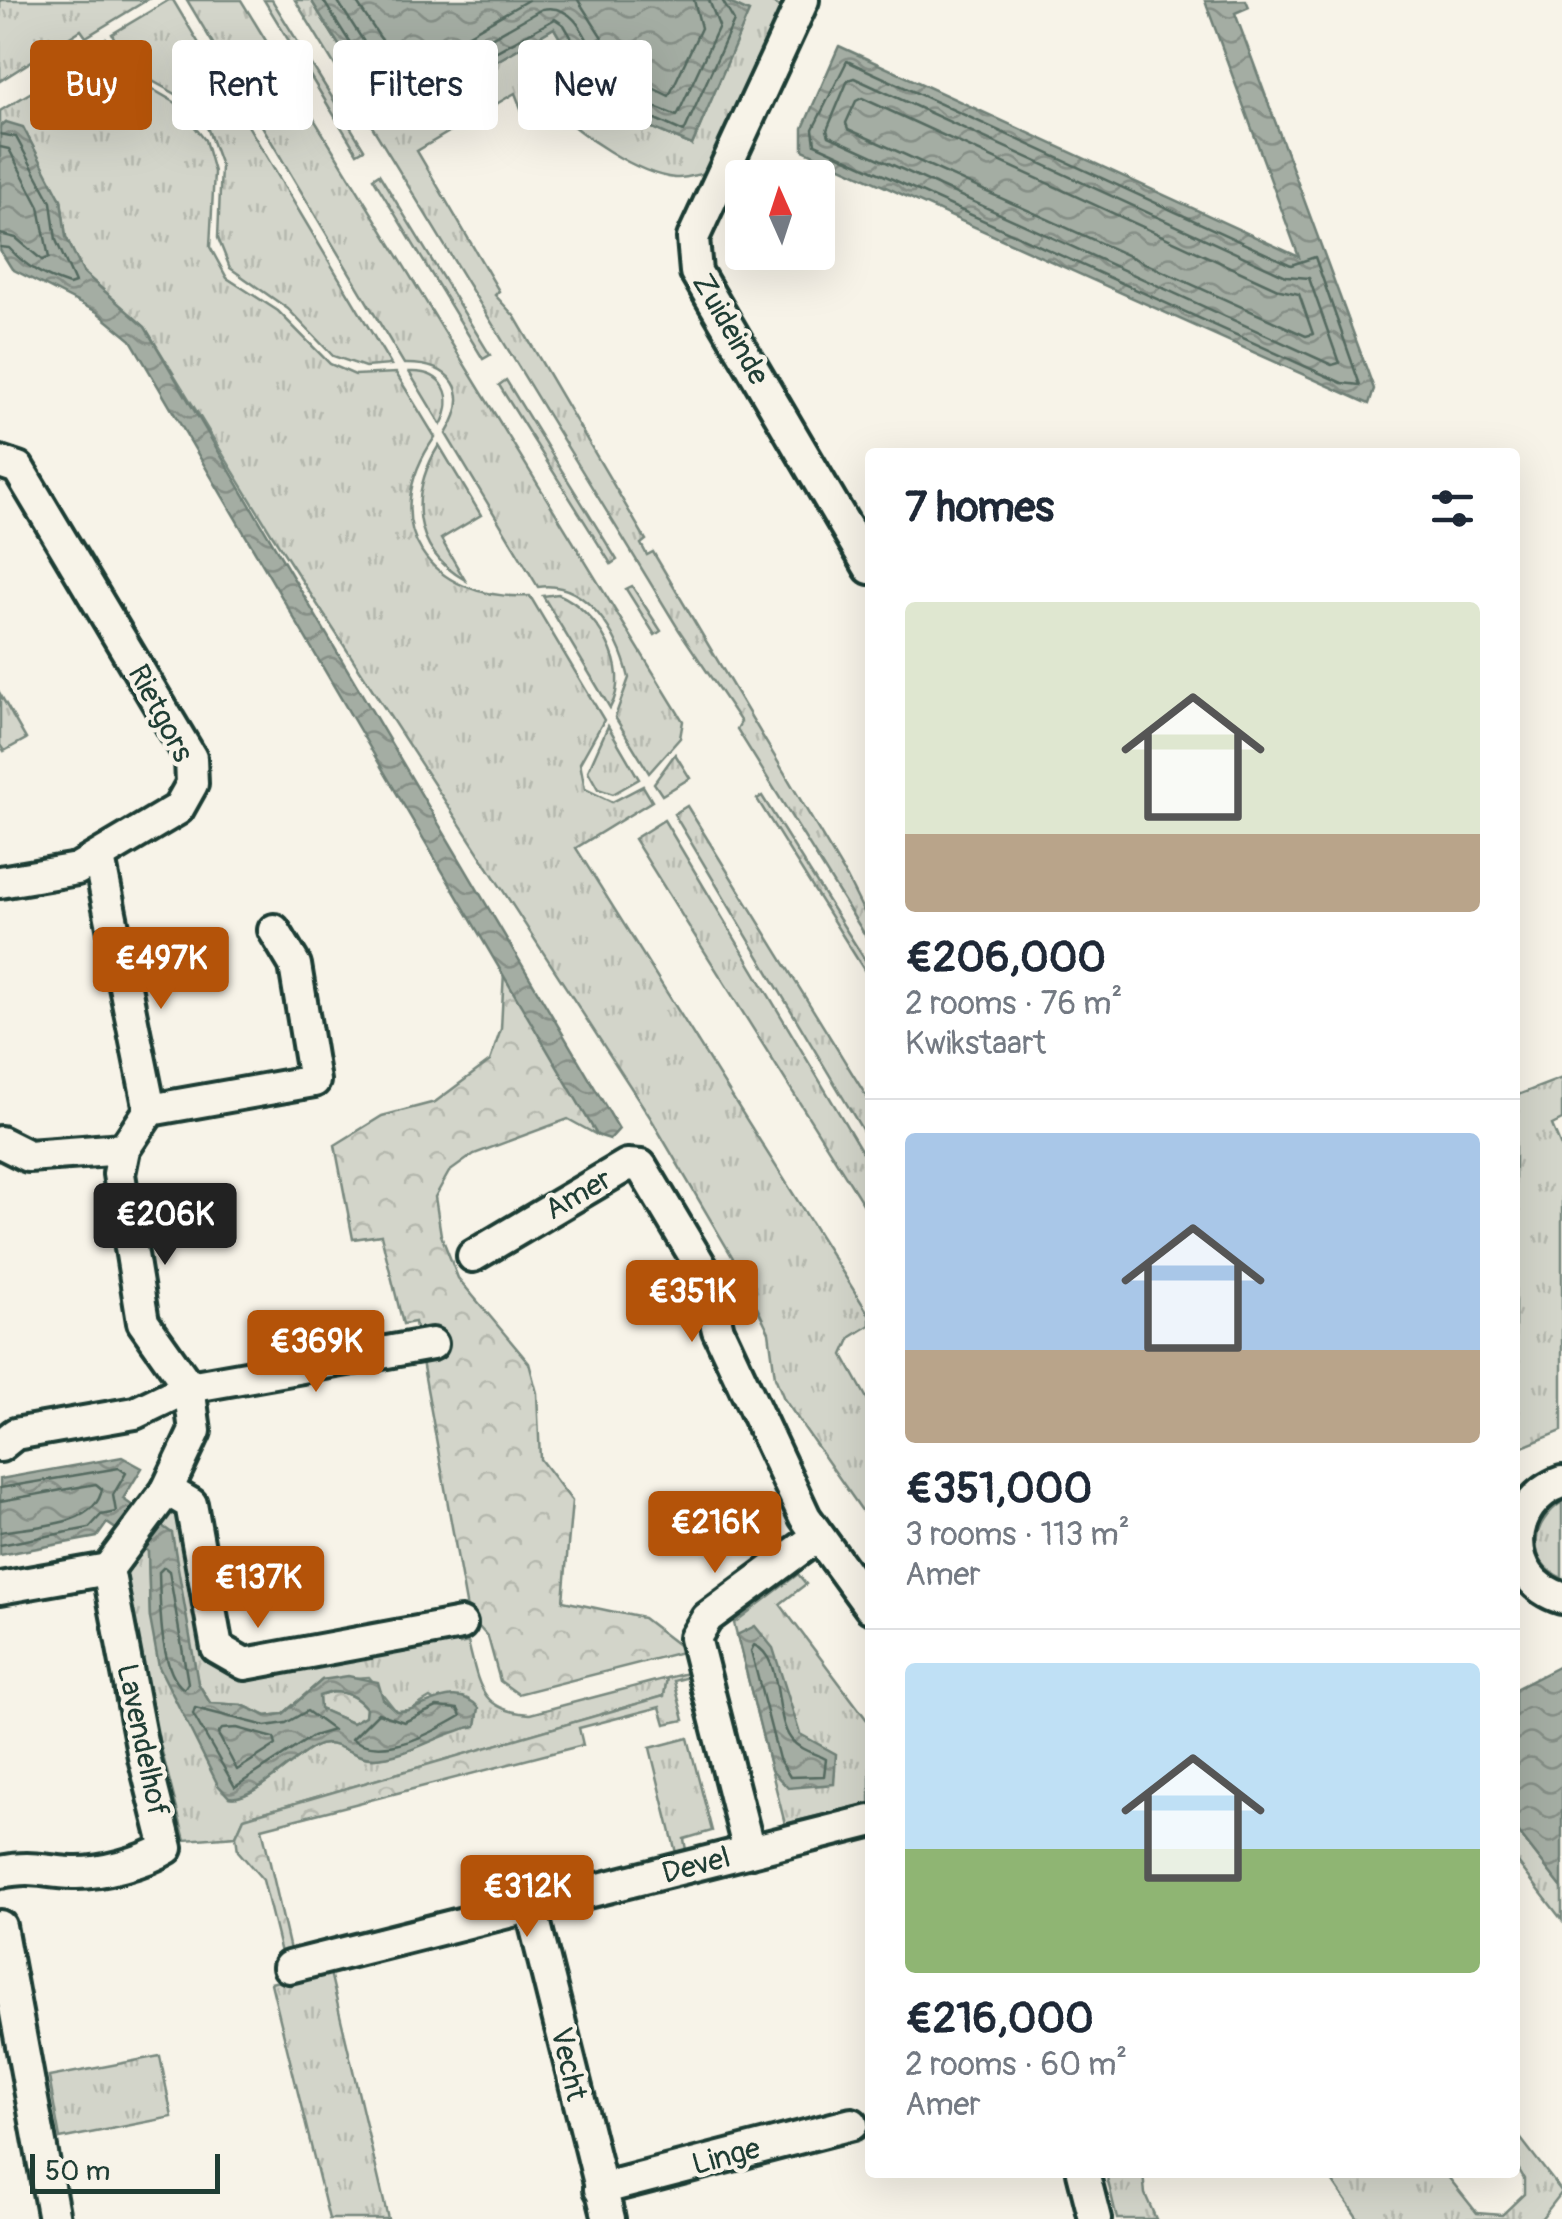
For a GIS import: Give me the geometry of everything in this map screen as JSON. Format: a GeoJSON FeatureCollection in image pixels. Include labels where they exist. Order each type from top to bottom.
{"type":"FeatureCollection","features":[{"type":"Feature","properties":{"kind":"street","name":"Zuideinde"},"geometry":{"type":"LineString","coordinates":[[802,0],[692,238],[691,253],[696,272],[862,536]]}},
{"type":"Feature","properties":{"kind":"street","name":"Rietgors"},"geometry":{"type":"LineString","coordinates":[[0,462],[18,468],[191,758],[192,784],[178,809],[99,858],[77,868],[0,882]]}},
{"type":"Feature","properties":{"kind":"street"},"geometry":{"type":"LineString","coordinates":[[0,1588],[117,1557],[159,1500],[195,1431],[189,1387],[144,1322],[118,1174],[124,1149],[150,1110],[99,858]]}},
{"type":"Feature","properties":{"kind":"street"},"geometry":{"type":"LineString","coordinates":[[150,1110],[314,1081],[295,964],[274,930]]}},
{"type":"Feature","properties":{"kind":"street"},"geometry":{"type":"LineString","coordinates":[[0,1142],[28,1156],[124,1149]]}},
{"type":"Feature","properties":{"kind":"street","name":"Amer"},"geometry":{"type":"LineString","coordinates":[[473,1256],[627,1165],[641,1166],[703,1270],[718,1330],[805,1517],[865,1599]]}},
{"type":"Feature","properties":{"kind":"street"},"geometry":{"type":"LineString","coordinates":[[0,1446],[15,1434],[135,1413],[189,1387],[432,1344]]}},
{"type":"Feature","properties":{"kind":"street"},"geometry":{"type":"LineString","coordinates":[[1520,1513],[1538,1494],[1562,1482]]}},
{"type":"Feature","properties":{"kind":"street"},"geometry":{"type":"LineString","coordinates":[[159,1500],[191,1504],[217,1648],[244,1664],[461,1624]]}},
{"type":"Feature","properties":{"kind":"street"},"geometry":{"type":"LineString","coordinates":[[748,1852],[695,1638],[707,1618],[818,1536]]}},
{"type":"Feature","properties":{"kind":"street"},"geometry":{"type":"LineString","coordinates":[[1520,1556],[1532,1581],[1562,1598]]}},
{"type":"Feature","properties":{"kind":"street","name":"Lavendelhof"},"geometry":{"type":"LineString","coordinates":[[0,1872],[34,1866],[74,1873],[154,1856],[167,1848],[144,1758],[117,1557]]}},
{"type":"Feature","properties":{"kind":"street","name":"Devel"},"geometry":{"type":"LineString","coordinates":[[289,1967],[865,1822]]}},
{"type":"Feature","properties":{"kind":"street","name":"Vecht"},"geometry":{"type":"LineString","coordinates":[[531,1908],[609,2219]]}},
{"type":"Feature","properties":{"kind":"street"},"geometry":{"type":"LineString","coordinates":[[0,1926],[54,2219]]}},
{"type":"Feature","properties":{"kind":"street","name":"Linge"},"geometry":{"type":"LineString","coordinates":[[600,2189],[852,2124]]}},
{"type":"Feature","properties":{"kind":"street"},"geometry":{"type":"LineString","coordinates":[[1084,2178],[1095,2219]]}},
{"type":"Feature","properties":{"kind":"green space"},"geometry":{"type":"Polygon","coordinates":[[[0,0],[147,0],[86,37],[81,30],[65,40],[30,40],[30,62],[0,81],[0,0]]]}},
{"type":"Feature","properties":{"kind":"green space"},"geometry":{"type":"Polygon","coordinates":[[[173,0],[197,40],[172,40],[172,92],[152,81],[152,40],[115,40],[112,34],[173,0]]]}},
{"type":"Feature","properties":{"kind":"green space"},"geometry":{"type":"Polygon","coordinates":[[[187,0],[241,0],[266,40],[211,40],[187,0]]]}},
{"type":"Feature","properties":{"kind":"green space"},"geometry":{"type":"Polygon","coordinates":[[[264,0],[272,0],[297,40],[288,40],[264,0]]]}},
{"type":"Feature","properties":{"kind":"green space"},"geometry":{"type":"Polygon","coordinates":[[[295,0],[311,0],[336,40],[333,40],[333,62],[295,0]]]}},
{"type":"Feature","properties":{"kind":"green space"},"geometry":{"type":"Polygon","coordinates":[[[723,0],[766,0],[781,7],[705,173],[675,178],[660,175],[579,130],[652,128],[692,145],[748,12],[723,0]]]}},
{"type":"Feature","properties":{"kind":"green space"},"geometry":{"type":"Polygon","coordinates":[[[554,28],[561,40],[533,40],[554,28]]]}},
{"type":"Feature","properties":{"kind":"green space"},"geometry":{"type":"Polygon","coordinates":[[[518,49],[518,101],[515,93],[498,103],[498,60],[518,49]]]}},
{"type":"Feature","properties":{"kind":"green space"},"geometry":{"type":"Polygon","coordinates":[[[313,66],[333,99],[333,114],[313,81],[313,66]]]}},
{"type":"Feature","properties":{"kind":"green space"},"geometry":{"type":"Polygon","coordinates":[[[152,89],[172,101],[172,130],[197,130],[205,140],[214,172],[210,247],[227,278],[278,311],[330,364],[355,375],[396,373],[435,437],[417,469],[410,499],[412,527],[422,551],[439,571],[464,586],[494,594],[530,596],[604,720],[580,763],[585,789],[612,802],[643,786],[652,801],[576,848],[865,1308],[865,1328],[851,1337],[843,1355],[865,1395],[865,1515],[784,1399],[775,1377],[769,1332],[733,1258],[650,1117],[271,533],[145,327],[83,273],[66,237],[61,199],[6,122],[0,127],[0,111],[30,93],[30,130],[152,130],[152,89]]]}},
{"type":"Feature","properties":{"kind":"green space"},"geometry":{"type":"Polygon","coordinates":[[[313,117],[683,721],[680,738],[649,773],[615,717],[629,678],[609,629],[586,601],[571,592],[538,587],[446,434],[458,405],[453,382],[435,368],[404,364],[264,130],[313,130],[313,117]]]}},
{"type":"Feature","properties":{"kind":"green space"},"geometry":{"type":"Polygon","coordinates":[[[208,130],[251,130],[391,365],[365,367],[333,356],[288,309],[230,268],[218,238],[221,166],[208,130]]]}},
{"type":"Feature","properties":{"kind":"green space"},"geometry":{"type":"Polygon","coordinates":[[[343,130],[352,130],[364,149],[357,153],[343,130]]]}},
{"type":"Feature","properties":{"kind":"green space"},"geometry":{"type":"Polygon","coordinates":[[[374,130],[452,130],[417,151],[499,291],[495,295],[515,317],[646,540],[641,544],[647,555],[653,552],[847,878],[865,914],[865,935],[737,729],[741,722],[679,630],[374,130]]]}},
{"type":"Feature","properties":{"kind":"green space"},"geometry":{"type":"Polygon","coordinates":[[[379,174],[490,355],[483,359],[373,178],[379,174]]]}},
{"type":"Feature","properties":{"kind":"green space"},"geometry":{"type":"Polygon","coordinates":[[[409,372],[431,376],[444,387],[447,405],[441,425],[409,372]]]}},
{"type":"Feature","properties":{"kind":"green space"},"geometry":{"type":"Polygon","coordinates":[[[506,380],[617,560],[611,564],[499,385],[506,380]]]}},
{"type":"Feature","properties":{"kind":"green space"},"geometry":{"type":"Polygon","coordinates":[[[439,445],[481,515],[441,539],[465,580],[434,553],[420,519],[423,482],[439,445]]]}},
{"type":"Feature","properties":{"kind":"green space"},"geometry":{"type":"Polygon","coordinates":[[[632,586],[661,631],[655,635],[626,589],[632,586]]]}},
{"type":"Feature","properties":{"kind":"green space"},"geometry":{"type":"Polygon","coordinates":[[[558,594],[586,613],[607,642],[617,676],[610,708],[543,596],[558,594]]]}},
{"type":"Feature","properties":{"kind":"green space"},"geometry":{"type":"Polygon","coordinates":[[[0,694],[26,739],[4,751],[0,745],[0,694]]]}},
{"type":"Feature","properties":{"kind":"green space"},"geometry":{"type":"Polygon","coordinates":[[[608,726],[639,779],[613,794],[598,789],[588,771],[608,726]]]}},
{"type":"Feature","properties":{"kind":"green space"},"geometry":{"type":"Polygon","coordinates":[[[675,754],[690,778],[662,795],[654,783],[675,754]]]}},
{"type":"Feature","properties":{"kind":"green space"},"geometry":{"type":"Polygon","coordinates":[[[762,796],[865,960],[865,971],[757,799],[762,796]]]}},
{"type":"Feature","properties":{"kind":"green space"},"geometry":{"type":"Polygon","coordinates":[[[687,806],[865,1094],[865,1135],[674,814],[687,806]]]}},
{"type":"Feature","properties":{"kind":"green space"},"geometry":{"type":"Polygon","coordinates":[[[664,820],[865,1157],[865,1207],[634,839],[664,820]]]}},
{"type":"Feature","properties":{"kind":"green space"},"geometry":{"type":"Polygon","coordinates":[[[504,971],[597,1135],[568,1119],[474,1154],[449,1172],[435,1197],[441,1235],[458,1278],[529,1363],[537,1393],[540,1459],[572,1501],[563,1601],[643,1618],[686,1651],[518,1694],[500,1681],[488,1637],[468,1615],[422,1361],[441,1357],[436,1332],[417,1335],[415,1322],[403,1324],[381,1235],[353,1239],[335,1145],[382,1116],[435,1102],[490,1061],[501,1029],[504,971]]]}},
{"type":"Feature","properties":{"kind":"green space"},"geometry":{"type":"Polygon","coordinates":[[[1562,1078],[1562,1120],[1552,1125],[1562,1149],[1562,1431],[1520,1448],[1520,1094],[1562,1078]]]}},
{"type":"Feature","properties":{"kind":"green space"},"geometry":{"type":"Polygon","coordinates":[[[1562,1502],[1562,1578],[1542,1562],[1536,1541],[1544,1520],[1562,1502]]]}},
{"type":"Feature","properties":{"kind":"green space"},"geometry":{"type":"Polygon","coordinates":[[[173,1504],[182,1510],[208,1651],[458,1635],[460,1644],[468,1642],[484,1693],[501,1708],[513,1712],[530,1714],[667,1678],[664,1696],[244,1818],[236,1836],[185,1840],[156,1729],[126,1575],[143,1548],[148,1551],[150,1618],[229,1797],[239,1797],[261,1786],[316,1746],[331,1744],[375,1758],[472,1727],[430,1698],[410,1710],[396,1711],[369,1677],[322,1680],[283,1714],[266,1716],[242,1705],[210,1703],[198,1683],[160,1524],[173,1504]]]}},
{"type":"Feature","properties":{"kind":"green space"},"geometry":{"type":"Polygon","coordinates":[[[798,1574],[806,1584],[780,1604],[865,1717],[865,1804],[785,1824],[734,1623],[798,1574]]]}},
{"type":"Feature","properties":{"kind":"green space"},"geometry":{"type":"Polygon","coordinates":[[[691,1672],[692,1676],[674,1681],[684,1720],[665,1724],[660,1707],[579,1728],[583,1745],[262,1828],[290,1950],[281,1953],[263,1880],[238,1851],[236,1836],[244,1818],[664,1696],[667,1678],[691,1672]]]}},
{"type":"Feature","properties":{"kind":"green space"},"geometry":{"type":"Polygon","coordinates":[[[332,1692],[355,1698],[366,1708],[365,1716],[352,1723],[319,1709],[319,1696],[332,1692]]]}},
{"type":"Feature","properties":{"kind":"green space"},"geometry":{"type":"Polygon","coordinates":[[[688,1738],[712,1831],[684,1839],[686,1850],[676,1853],[650,1748],[688,1738]]]}},
{"type":"Feature","properties":{"kind":"green space"},"geometry":{"type":"Polygon","coordinates":[[[1520,1834],[1562,1888],[1562,1920],[1520,1865],[1520,1834]]]}},
{"type":"Feature","properties":{"kind":"green space"},"geometry":{"type":"Polygon","coordinates":[[[329,1968],[388,2219],[329,2219],[271,1983],[329,1968]]]}},
{"type":"Feature","properties":{"kind":"green space"},"geometry":{"type":"Polygon","coordinates":[[[160,2056],[172,2117],[60,2139],[49,2077],[160,2056]]]}},
{"type":"Feature","properties":{"kind":"green space"},"geometry":{"type":"Polygon","coordinates":[[[1520,2137],[1562,2192],[1541,2219],[1358,2219],[1330,2178],[1449,2178],[1477,2213],[1502,2215],[1524,2194],[1520,2171],[1520,2137]]]}},
{"type":"Feature","properties":{"kind":"green space"},"geometry":{"type":"Polygon","coordinates":[[[1107,2178],[1143,2178],[1145,2194],[1156,2219],[1117,2219],[1107,2178]]]}},
{"type":"Feature","properties":{"kind":"water"},"geometry":{"type":"Polygon","coordinates":[[[311,0],[723,0],[749,12],[692,145],[652,128],[652,40],[561,40],[554,28],[533,40],[518,40],[518,49],[498,60],[498,40],[336,40],[311,0]]]}},
{"type":"Feature","properties":{"kind":"water"},"geometry":{"type":"Polygon","coordinates":[[[1246,0],[1249,7],[1235,13],[1374,389],[1369,404],[835,164],[835,160],[803,150],[803,128],[839,46],[1299,257],[1205,1],[1246,0]]]}},
{"type":"Feature","properties":{"kind":"water"},"geometry":{"type":"Polygon","coordinates":[[[6,122],[23,127],[61,200],[66,237],[83,272],[145,327],[619,1129],[610,1139],[597,1135],[131,340],[97,312],[12,269],[0,250],[0,127],[6,122]]]}},
{"type":"Feature","properties":{"kind":"water"},"geometry":{"type":"Polygon","coordinates":[[[122,1457],[142,1468],[123,1499],[172,1533],[198,1683],[210,1703],[242,1705],[266,1716],[283,1714],[322,1680],[348,1676],[378,1682],[383,1699],[396,1711],[459,1696],[479,1708],[476,1726],[387,1757],[365,1757],[322,1744],[249,1793],[229,1797],[218,1785],[159,1667],[150,1618],[148,1551],[107,1523],[97,1537],[0,1555],[0,1479],[122,1457]],[[337,1692],[319,1696],[320,1709],[352,1723],[365,1716],[366,1708],[359,1700],[337,1692]]]}},
{"type":"Feature","properties":{"kind":"water"},"geometry":{"type":"Polygon","coordinates":[[[755,1626],[773,1648],[800,1734],[836,1754],[834,1784],[788,1788],[771,1770],[737,1635],[755,1626]]]}},
{"type":"Feature","properties":{"kind":"water"},"geometry":{"type":"Polygon","coordinates":[[[1562,1665],[1562,1888],[1520,1834],[1520,1686],[1562,1665]]]}}]}
